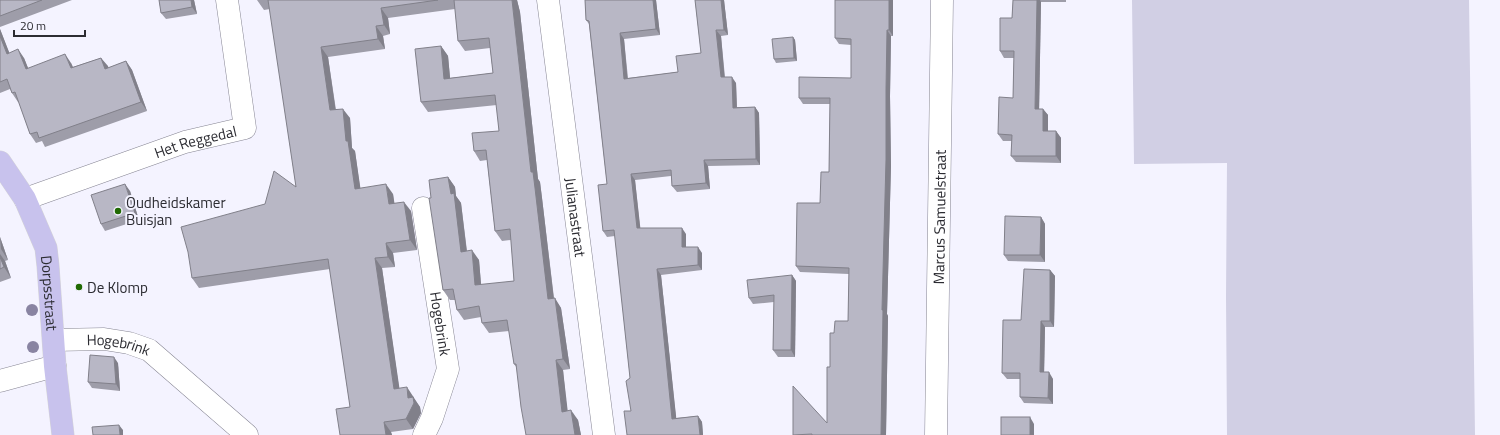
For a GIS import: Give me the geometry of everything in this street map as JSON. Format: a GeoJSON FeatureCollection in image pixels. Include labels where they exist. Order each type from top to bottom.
{"type":"FeatureCollection","features":[{"type":"Feature","properties":{"kind":"main road","name":"Dorpsstraat"},"geometry":{"type":"LineString","coordinates":[[0,162],[25,199],[46,248],[55,366],[63,435]]}},
{"type":"Feature","properties":{"kind":"street","name":"Het Reggedal"},"geometry":{"type":"LineString","coordinates":[[25,199],[185,142],[245,128],[227,0]]}},
{"type":"Feature","properties":{"kind":"street","name":"Julianastraat"},"geometry":{"type":"LineString","coordinates":[[548,0],[604,435]]}},
{"type":"Feature","properties":{"kind":"street","name":"Marcus Samuelstraat"},"geometry":{"type":"LineString","coordinates":[[936,435],[942,0]]}},
{"type":"Feature","properties":{"kind":"street","name":"Hogebrink"},"geometry":{"type":"LineString","coordinates":[[423,208],[448,370],[432,418],[424,435]]}},
{"type":"Feature","properties":{"kind":"street","name":"Hogebrink"},"geometry":{"type":"LineString","coordinates":[[54,340],[104,339],[129,343],[149,350],[247,435]]}},
{"type":"Feature","properties":{"kind":"street"},"geometry":{"type":"LineString","coordinates":[[0,381],[55,366]]}},
{"type":"Feature","properties":{"kind":"street"},"geometry":{"type":"LineString","coordinates":[[208,401],[222,435]]}},
{"type":"Feature","properties":{"kind":"shaded area"},"geometry":{"type":"Polygon","coordinates":[[[1132,0],[1469,0],[1475,435],[1227,435],[1227,163],[1134,164],[1132,0]]]}},
{"type":"Feature","properties":{"kind":"building"},"geometry":{"type":"Polygon","coordinates":[[[0,0],[42,0],[0,16],[0,0]]]}},
{"type":"Feature","properties":{"kind":"building"},"geometry":{"type":"Polygon","coordinates":[[[159,0],[191,0],[192,7],[161,13],[159,0]]]}},
{"type":"Feature","properties":{"kind":"building"},"geometry":{"type":"Polygon","coordinates":[[[268,0],[438,0],[381,8],[384,25],[376,26],[378,39],[321,47],[330,110],[343,109],[346,141],[348,141],[355,189],[386,184],[389,204],[404,202],[410,240],[386,243],[388,257],[375,258],[394,389],[407,387],[408,398],[413,397],[414,403],[406,419],[384,422],[386,435],[340,435],[336,409],[350,407],[328,259],[192,278],[188,252],[181,227],[265,204],[274,171],[296,187],[268,0]]]}},
{"type":"Feature","properties":{"kind":"building"},"geometry":{"type":"Polygon","coordinates":[[[454,0],[512,0],[531,172],[533,172],[548,299],[555,298],[563,359],[556,360],[562,412],[571,410],[575,435],[526,435],[516,364],[514,364],[507,320],[482,323],[479,306],[457,310],[453,289],[443,290],[429,198],[431,198],[429,180],[448,177],[451,194],[454,193],[461,252],[472,250],[475,285],[514,281],[510,229],[495,231],[486,150],[474,151],[472,133],[499,131],[495,95],[421,102],[415,49],[441,46],[444,79],[493,73],[489,38],[458,41],[454,0]]]}},
{"type":"Feature","properties":{"kind":"building"},"geometry":{"type":"Polygon","coordinates":[[[585,0],[653,0],[656,29],[620,33],[624,79],[678,72],[676,56],[701,53],[695,0],[721,0],[724,30],[716,30],[721,77],[732,77],[733,108],[755,107],[756,159],[704,160],[706,183],[672,186],[671,170],[631,174],[637,228],[682,228],[682,247],[698,247],[698,265],[657,269],[672,419],[698,416],[700,435],[627,435],[624,411],[631,411],[626,381],[630,378],[614,230],[603,231],[598,185],[607,184],[589,21],[586,20],[585,0]]]}},
{"type":"Feature","properties":{"kind":"building"},"geometry":{"type":"Polygon","coordinates":[[[835,0],[889,0],[889,30],[887,30],[881,435],[793,435],[793,386],[827,423],[827,367],[830,367],[830,333],[834,333],[835,321],[848,321],[849,268],[796,266],[797,203],[820,203],[821,172],[829,172],[830,98],[799,98],[799,77],[851,78],[851,39],[835,38],[835,0]]]}},
{"type":"Feature","properties":{"kind":"building"},"geometry":{"type":"Polygon","coordinates":[[[1013,0],[1037,0],[1035,109],[1043,109],[1043,131],[1056,131],[1056,156],[1011,156],[1012,135],[998,134],[999,97],[1013,98],[1014,51],[1000,51],[1000,18],[1012,18],[1013,0]]]}},
{"type":"Feature","properties":{"kind":"building"},"geometry":{"type":"Polygon","coordinates":[[[0,36],[7,54],[18,49],[26,69],[65,54],[71,68],[101,58],[105,69],[126,61],[141,102],[39,138],[37,132],[30,134],[15,92],[12,93],[7,79],[0,82],[0,36]]]}},
{"type":"Feature","properties":{"kind":"building"},"geometry":{"type":"Polygon","coordinates":[[[793,37],[794,58],[774,59],[772,39],[793,37]]]}},
{"type":"Feature","properties":{"kind":"building","name":"Oudheidskamer Buisjan"},"geometry":{"type":"Polygon","coordinates":[[[125,184],[135,213],[101,224],[91,195],[125,184]]]}},
{"type":"Feature","properties":{"kind":"building"},"geometry":{"type":"Polygon","coordinates":[[[1005,216],[1041,217],[1040,255],[1004,255],[1005,216]]]}},
{"type":"Feature","properties":{"kind":"building"},"geometry":{"type":"Polygon","coordinates":[[[0,257],[4,267],[0,269],[0,257]]]}},
{"type":"Feature","properties":{"kind":"building"},"geometry":{"type":"Polygon","coordinates":[[[1024,269],[1050,270],[1050,321],[1041,321],[1040,372],[1049,372],[1048,398],[1020,397],[1020,373],[1002,373],[1003,320],[1021,320],[1024,269]]]}},
{"type":"Feature","properties":{"kind":"building"},"geometry":{"type":"Polygon","coordinates":[[[792,275],[791,350],[773,350],[774,295],[749,298],[747,280],[792,275]]]}},
{"type":"Feature","properties":{"kind":"building"},"geometry":{"type":"Polygon","coordinates":[[[90,355],[114,357],[116,384],[88,382],[90,355]]]}},
{"type":"Feature","properties":{"kind":"building"},"geometry":{"type":"Polygon","coordinates":[[[1001,417],[1030,417],[1030,435],[1001,435],[1001,417]]]}},
{"type":"Feature","properties":{"kind":"building"},"geometry":{"type":"Polygon","coordinates":[[[119,425],[120,435],[93,435],[92,427],[119,425]]]}},
{"type":"Feature","properties":{"kind":"place","name":"Oudheidskamer Buisjan"},"geometry":{"type":"Point","coordinates":[118,211]}},
{"type":"Feature","properties":{"kind":"place","name":"De Klomp"},"geometry":{"type":"Point","coordinates":[79,287]}}]}
